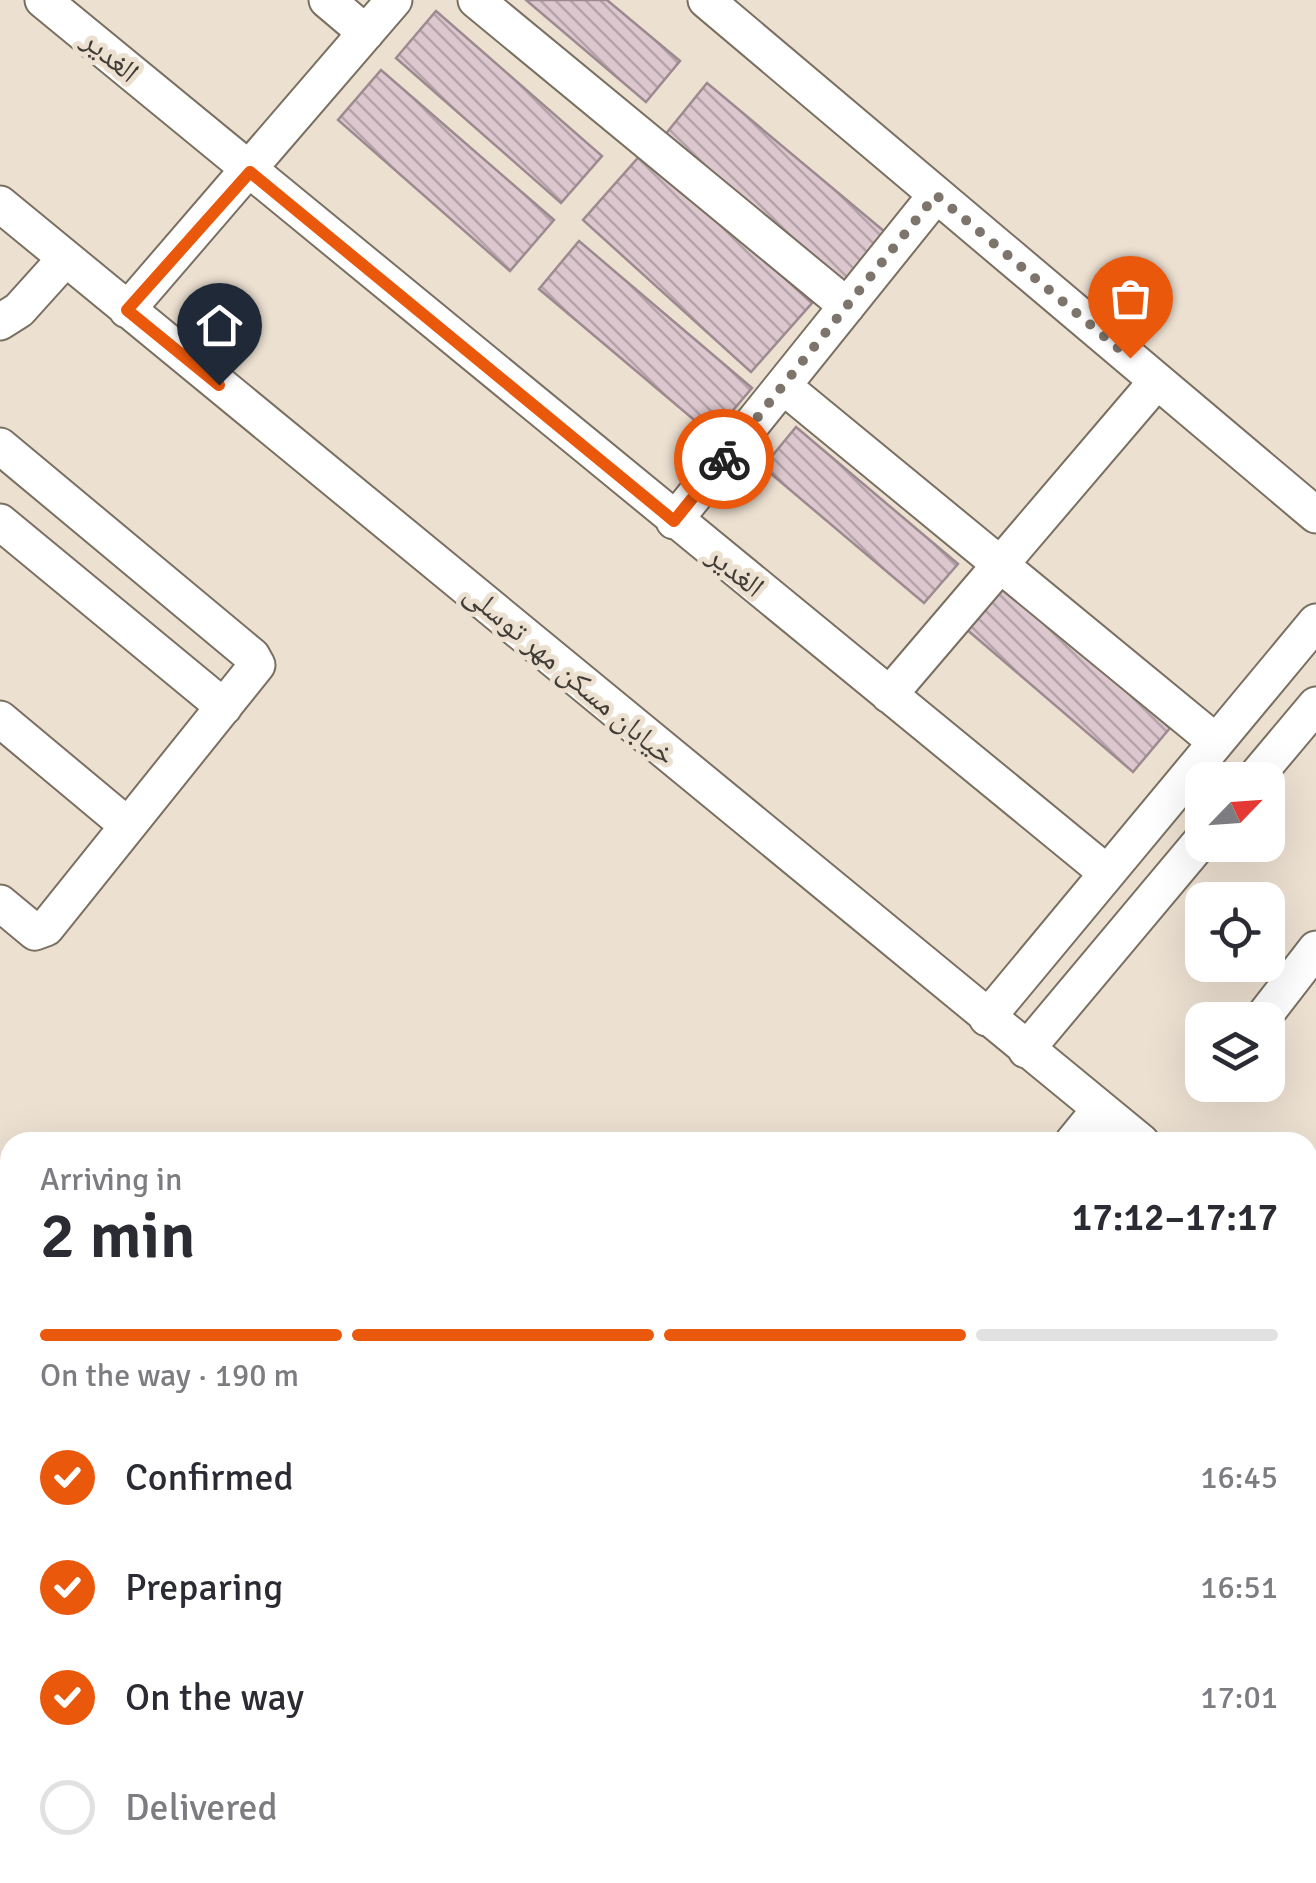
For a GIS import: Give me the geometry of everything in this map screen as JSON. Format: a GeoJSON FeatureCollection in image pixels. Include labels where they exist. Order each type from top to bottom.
{"type":"FeatureCollection","features":[{"type":"Feature","properties":{"kind":"street","name":"الغدیر"},"geometry":{"type":"LineString","coordinates":[[43,0],[1107,873]]}},
{"type":"Feature","properties":{"kind":"street"},"geometry":{"type":"LineString","coordinates":[[327,0],[366,33]]}},
{"type":"Feature","properties":{"kind":"street"},"geometry":{"type":"LineString","coordinates":[[127,310],[250,172],[394,0]]}},
{"type":"Feature","properties":{"kind":"street"},"geometry":{"type":"LineString","coordinates":[[476,0],[847,306]]}},
{"type":"Feature","properties":{"kind":"street"},"geometry":{"type":"LineString","coordinates":[[706,0],[1316,515]]}},
{"type":"Feature","properties":{"kind":"street"},"geometry":{"type":"LineString","coordinates":[[674,521],[936,195]]}},
{"type":"Feature","properties":{"kind":"street","name":"خیابان مسکن مهر توسلی"},"geometry":{"type":"LineString","coordinates":[[0,204],[1129,1132]]}},
{"type":"Feature","properties":{"kind":"street"},"geometry":{"type":"LineString","coordinates":[[0,322],[19,310],[65,259]]}},
{"type":"Feature","properties":{"kind":"street"},"geometry":{"type":"LineString","coordinates":[[889,695],[1157,381]]}},
{"type":"Feature","properties":{"kind":"street"},"geometry":{"type":"LineString","coordinates":[[783,386],[1216,742]]}},
{"type":"Feature","properties":{"kind":"street"},"geometry":{"type":"LineString","coordinates":[[0,446],[252,656],[257,665],[41,932],[0,903]]}},
{"type":"Feature","properties":{"kind":"street"},"geometry":{"type":"LineString","coordinates":[[0,522],[224,707]]}},
{"type":"Feature","properties":{"kind":"street"},"geometry":{"type":"LineString","coordinates":[[987,1018],[1316,622]]}},
{"type":"Feature","properties":{"kind":"street"},"geometry":{"type":"LineString","coordinates":[[1268,762],[1316,705]]}},
{"type":"Feature","properties":{"kind":"street"},"geometry":{"type":"LineString","coordinates":[[0,719],[126,825]]}},
{"type":"Feature","properties":{"kind":"street"},"geometry":{"type":"LineString","coordinates":[[1026,1050],[1185,860]]}},
{"type":"Feature","properties":{"kind":"street"},"geometry":{"type":"LineString","coordinates":[[1275,1002],[1316,949]]}},
{"type":"Feature","properties":{"kind":"street"},"geometry":{"type":"LineString","coordinates":[[1080,1132],[1100,1109]]}},
{"type":"Feature","properties":{"kind":"building"},"geometry":{"type":"Polygon","coordinates":[[[526,0],[607,0],[680,61],[646,102],[526,0]]]}},
{"type":"Feature","properties":{"kind":"building"},"geometry":{"type":"Polygon","coordinates":[[[436,11],[602,156],[561,203],[396,58],[436,11]]]}},
{"type":"Feature","properties":{"kind":"building"},"geometry":{"type":"Polygon","coordinates":[[[381,70],[554,220],[510,271],[338,120],[381,70]]]}},
{"type":"Feature","properties":{"kind":"building"},"geometry":{"type":"Polygon","coordinates":[[[707,83],[885,232],[842,284],[664,136],[707,83]]]}},
{"type":"Feature","properties":{"kind":"building"},"geometry":{"type":"Polygon","coordinates":[[[644,151],[812,303],[751,372],[583,220],[644,151]]]}},
{"type":"Feature","properties":{"kind":"building"},"geometry":{"type":"Polygon","coordinates":[[[579,241],[752,388],[712,435],[539,289],[579,241]]]}},
{"type":"Feature","properties":{"kind":"building"},"geometry":{"type":"Polygon","coordinates":[[[796,427],[958,564],[924,603],[763,467],[796,427]]]}},
{"type":"Feature","properties":{"kind":"building"},"geometry":{"type":"Polygon","coordinates":[[[1002,584],[1170,728],[1133,772],[965,628],[1002,584]]]}},
{"type":"Feature","properties":{"kind":"way so far"},"geometry":{"type":"LineString","coordinates":[[724,459],[936,195],[1130,358]]}},
{"type":"Feature","properties":{"kind":"route"},"geometry":{"type":"LineString","coordinates":[[219,385],[127,310],[250,172],[674,521],[724,459]]}}]}
